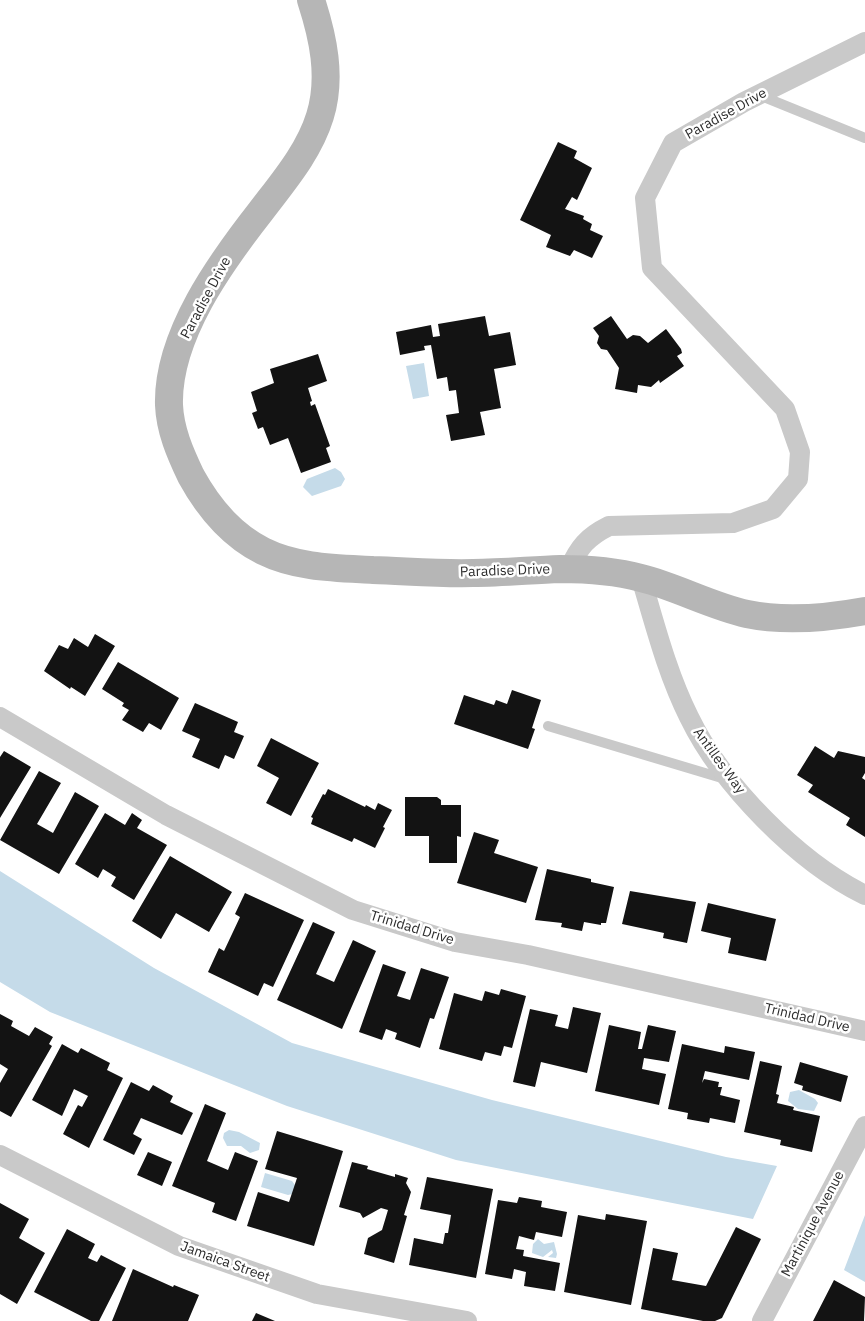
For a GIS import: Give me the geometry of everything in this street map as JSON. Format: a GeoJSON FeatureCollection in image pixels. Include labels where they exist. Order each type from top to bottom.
{"type":"FeatureCollection","features":[{"type":"Feature","properties":{"kind":"street","name":"Paradise Drive"},"geometry":{"type":"LineString","coordinates":[[311,0],[320,30],[326,65],[324,99],[320,116],[313,134],[294,167],[216,274],[191,318],[174,365],[169,403],[172,429],[184,461],[207,500],[231,529],[267,553],[296,563],[337,568],[454,573],[569,569],[618,573],[641,578],[723,607],[761,616],[811,617],[865,611]]}},
{"type":"Feature","properties":{"kind":"street","name":"Paradise Drive"},"geometry":{"type":"LineString","coordinates":[[569,569],[576,554],[591,535],[609,526],[733,523],[774,510],[798,479],[800,452],[785,410],[652,268],[645,198],[673,143],[758,95],[865,42]]}},
{"type":"Feature","properties":{"kind":"street","name":"Antilles Way"},"geometry":{"type":"LineString","coordinates":[[641,578],[666,661],[698,735],[731,780],[795,848],[835,879],[865,895]]}},
{"type":"Feature","properties":{"kind":"street","name":"Trinidad Drive"},"geometry":{"type":"LineString","coordinates":[[0,717],[166,815],[353,910],[455,942],[528,955],[865,1031]]}},
{"type":"Feature","properties":{"kind":"street","name":"Martinique Avenue"},"geometry":{"type":"LineString","coordinates":[[762,1321],[865,1126]]}},
{"type":"Feature","properties":{"kind":"street","name":"Jamaica Street"},"geometry":{"type":"LineString","coordinates":[[0,1155],[179,1246],[317,1294],[462,1321]]}},
{"type":"Feature","properties":{"kind":"lane"},"geometry":{"type":"LineString","coordinates":[[758,95],[865,138]]}},
{"type":"Feature","properties":{"kind":"lane"},"geometry":{"type":"LineString","coordinates":[[548,726],[731,780]]}},
{"type":"Feature","properties":{"kind":"water"},"geometry":{"type":"Polygon","coordinates":[[[424,363],[429,396],[413,399],[406,366],[424,363]]]}},
{"type":"Feature","properties":{"kind":"water"},"geometry":{"type":"Polygon","coordinates":[[[335,468],[341,472],[345,479],[341,486],[312,496],[303,487],[307,479],[335,468]]]}},
{"type":"Feature","properties":{"kind":"water"},"geometry":{"type":"Polygon","coordinates":[[[0,871],[154,968],[292,1043],[492,1100],[726,1157],[777,1166],[753,1219],[456,1160],[287,1106],[50,1012],[0,982],[0,871]]]}},
{"type":"Feature","properties":{"kind":"water"},"geometry":{"type":"Polygon","coordinates":[[[799,1090],[815,1099],[818,1103],[814,1111],[798,1109],[788,1101],[790,1092],[799,1090]]]}},
{"type":"Feature","properties":{"kind":"water"},"geometry":{"type":"Polygon","coordinates":[[[229,1130],[239,1132],[260,1143],[259,1150],[250,1153],[241,1146],[227,1146],[223,1138],[224,1133],[229,1130]]]}},
{"type":"Feature","properties":{"kind":"water"},"geometry":{"type":"Polygon","coordinates":[[[265,1173],[292,1181],[295,1185],[292,1194],[288,1195],[261,1187],[265,1173]]]}},
{"type":"Feature","properties":{"kind":"water"},"geometry":{"type":"Polygon","coordinates":[[[865,1215],[865,1282],[844,1270],[865,1215]]]}},
{"type":"Feature","properties":{"kind":"water"},"geometry":{"type":"Polygon","coordinates":[[[538,1239],[544,1244],[554,1242],[556,1258],[548,1257],[553,1253],[552,1250],[543,1257],[532,1253],[533,1244],[538,1239]]]}},
{"type":"Feature","properties":{"kind":"building"},"geometry":{"type":"Polygon","coordinates":[[[558,142],[577,151],[574,158],[592,168],[577,200],[572,197],[565,209],[584,216],[583,219],[592,224],[590,230],[603,236],[592,258],[574,250],[570,256],[546,247],[551,235],[520,220],[558,142]]]}},
{"type":"Feature","properties":{"kind":"building"},"geometry":{"type":"Polygon","coordinates":[[[485,316],[489,336],[510,332],[516,365],[494,369],[501,408],[480,412],[485,435],[451,441],[446,415],[459,413],[456,390],[449,391],[447,377],[437,379],[431,345],[424,346],[425,350],[400,355],[396,332],[431,325],[433,337],[440,336],[438,324],[485,316]]]}},
{"type":"Feature","properties":{"kind":"building"},"geometry":{"type":"Polygon","coordinates":[[[611,316],[627,339],[633,335],[640,336],[648,343],[666,329],[681,349],[682,353],[677,356],[684,366],[660,383],[659,380],[651,387],[638,385],[637,393],[615,389],[619,368],[607,350],[601,349],[597,343],[599,336],[593,328],[611,316]]]}},
{"type":"Feature","properties":{"kind":"building"},"geometry":{"type":"Polygon","coordinates":[[[318,354],[327,381],[308,388],[312,401],[310,402],[311,406],[315,404],[330,446],[326,448],[331,462],[301,473],[288,438],[270,445],[263,427],[258,429],[252,413],[257,411],[251,392],[274,383],[270,369],[318,354]]]}},
{"type":"Feature","properties":{"kind":"building"},"geometry":{"type":"Polygon","coordinates":[[[95,634],[115,646],[85,696],[71,687],[70,689],[44,671],[59,645],[68,649],[74,638],[88,647],[95,634]]]}},
{"type":"Feature","properties":{"kind":"building"},"geometry":{"type":"Polygon","coordinates":[[[118,662],[179,698],[161,730],[149,723],[143,732],[122,720],[129,710],[122,706],[124,703],[102,689],[118,662]]]}},
{"type":"Feature","properties":{"kind":"building"},"geometry":{"type":"Polygon","coordinates":[[[512,690],[541,700],[532,728],[535,729],[528,749],[454,724],[464,695],[494,705],[496,700],[507,704],[512,690]]]}},
{"type":"Feature","properties":{"kind":"building"},"geometry":{"type":"Polygon","coordinates":[[[195,703],[238,722],[234,732],[244,736],[234,759],[225,755],[219,769],[192,757],[200,739],[182,731],[195,703]]]}},
{"type":"Feature","properties":{"kind":"building"},"geometry":{"type":"Polygon","coordinates":[[[271,738],[319,763],[291,816],[266,803],[279,778],[257,766],[271,738]]]}},
{"type":"Feature","properties":{"kind":"building"},"geometry":{"type":"Polygon","coordinates":[[[815,746],[834,758],[838,751],[865,757],[865,773],[862,778],[865,780],[865,837],[846,825],[850,818],[808,792],[813,785],[797,775],[815,746]]]}},
{"type":"Feature","properties":{"kind":"building"},"geometry":{"type":"Polygon","coordinates":[[[4,751],[31,767],[0,818],[0,757],[4,751]]]}},
{"type":"Feature","properties":{"kind":"building"},"geometry":{"type":"Polygon","coordinates":[[[39,771],[61,783],[37,824],[53,833],[75,792],[99,806],[59,874],[0,840],[39,771]]]}},
{"type":"Feature","properties":{"kind":"building"},"geometry":{"type":"Polygon","coordinates":[[[328,789],[365,807],[366,805],[375,810],[378,803],[392,810],[375,848],[354,838],[352,842],[311,824],[313,818],[311,817],[323,794],[325,795],[328,789]]]}},
{"type":"Feature","properties":{"kind":"building"},"geometry":{"type":"Polygon","coordinates":[[[405,797],[437,797],[441,800],[441,805],[461,805],[461,837],[457,836],[457,863],[429,863],[429,836],[405,836],[405,797]]]}},
{"type":"Feature","properties":{"kind":"building"},"geometry":{"type":"Polygon","coordinates":[[[105,813],[125,825],[132,813],[142,820],[137,828],[167,845],[134,900],[111,886],[116,877],[103,869],[98,878],[75,864],[105,813]]]}},
{"type":"Feature","properties":{"kind":"building"},"geometry":{"type":"Polygon","coordinates":[[[474,832],[499,840],[494,853],[538,867],[526,903],[457,883],[474,832]]]}},
{"type":"Feature","properties":{"kind":"building"},"geometry":{"type":"Polygon","coordinates":[[[170,856],[232,892],[209,932],[176,913],[161,939],[132,921],[170,856]]]}},
{"type":"Feature","properties":{"kind":"building"},"geometry":{"type":"Polygon","coordinates":[[[547,869],[591,879],[591,882],[614,887],[606,923],[601,923],[601,925],[584,922],[582,931],[561,927],[562,923],[535,920],[547,869]]]}},
{"type":"Feature","properties":{"kind":"building"},"geometry":{"type":"Polygon","coordinates":[[[630,891],[696,902],[687,943],[663,938],[664,933],[622,924],[630,891]]]}},
{"type":"Feature","properties":{"kind":"building"},"geometry":{"type":"Polygon","coordinates":[[[245,893],[304,920],[273,987],[264,983],[258,996],[208,972],[219,948],[224,951],[240,917],[235,914],[245,893]]]}},
{"type":"Feature","properties":{"kind":"building"},"geometry":{"type":"Polygon","coordinates":[[[708,903],[776,919],[766,961],[728,953],[731,938],[701,931],[708,903]]]}},
{"type":"Feature","properties":{"kind":"building"},"geometry":{"type":"Polygon","coordinates":[[[313,922],[335,932],[316,974],[334,982],[353,940],[376,951],[342,1029],[277,1000],[313,922]]]}},
{"type":"Feature","properties":{"kind":"building"},"geometry":{"type":"Polygon","coordinates":[[[383,964],[406,972],[397,996],[410,1000],[421,968],[449,977],[434,1019],[430,1018],[420,1048],[395,1039],[397,1033],[386,1029],[382,1040],[359,1032],[383,964]]]}},
{"type":"Feature","properties":{"kind":"building"},"geometry":{"type":"Polygon","coordinates":[[[501,989],[526,996],[512,1048],[504,1046],[501,1056],[485,1052],[482,1061],[439,1049],[454,993],[482,1001],[485,991],[499,995],[501,989]]]}},
{"type":"Feature","properties":{"kind":"building"},"geometry":{"type":"Polygon","coordinates":[[[573,1007],[601,1013],[587,1073],[541,1062],[535,1087],[513,1082],[530,1009],[558,1015],[555,1026],[568,1029],[573,1007]]]}},
{"type":"Feature","properties":{"kind":"building"},"geometry":{"type":"Polygon","coordinates":[[[0,1014],[13,1021],[11,1026],[29,1036],[35,1027],[53,1037],[49,1044],[52,1046],[11,1117],[0,1111],[0,1083],[8,1069],[0,1064],[0,1014]]]}},
{"type":"Feature","properties":{"kind":"building"},"geometry":{"type":"Polygon","coordinates":[[[609,1025],[641,1032],[638,1049],[642,1049],[648,1025],[676,1031],[669,1062],[644,1058],[642,1069],[666,1074],[659,1105],[595,1091],[609,1025]]]}},
{"type":"Feature","properties":{"kind":"building"},"geometry":{"type":"Polygon","coordinates":[[[62,1044],[78,1053],[81,1048],[110,1063],[107,1070],[123,1078],[89,1148],[63,1134],[78,1105],[82,1107],[88,1096],[74,1089],[62,1116],[32,1100],[62,1044]]]}},
{"type":"Feature","properties":{"kind":"building"},"geometry":{"type":"Polygon","coordinates":[[[682,1044],[724,1053],[725,1046],[755,1052],[749,1080],[705,1071],[702,1083],[704,1079],[719,1082],[718,1087],[722,1087],[720,1095],[740,1100],[735,1123],[710,1118],[709,1123],[687,1119],[688,1113],[668,1109],[682,1044]]]}},
{"type":"Feature","properties":{"kind":"building"},"geometry":{"type":"Polygon","coordinates":[[[760,1061],[782,1066],[776,1094],[779,1095],[777,1103],[794,1107],[793,1110],[820,1116],[812,1152],[780,1145],[781,1140],[744,1132],[760,1061]]]}},
{"type":"Feature","properties":{"kind":"building"},"geometry":{"type":"Polygon","coordinates":[[[800,1062],[848,1076],[841,1102],[802,1090],[803,1086],[794,1083],[800,1062]]]}},
{"type":"Feature","properties":{"kind":"building"},"geometry":{"type":"Polygon","coordinates":[[[131,1082],[149,1091],[153,1085],[173,1096],[170,1102],[193,1113],[182,1135],[141,1118],[133,1134],[142,1139],[134,1155],[103,1140],[131,1082]]]}},
{"type":"Feature","properties":{"kind":"building"},"geometry":{"type":"Polygon","coordinates":[[[205,1104],[226,1113],[207,1161],[228,1170],[235,1152],[258,1161],[236,1221],[212,1212],[215,1203],[172,1186],[205,1104]]]}},
{"type":"Feature","properties":{"kind":"building"},"geometry":{"type":"Polygon","coordinates":[[[277,1131],[343,1151],[314,1246],[247,1226],[258,1192],[289,1202],[297,1178],[265,1169],[277,1131]]]}},
{"type":"Feature","properties":{"kind":"building"},"geometry":{"type":"Polygon","coordinates":[[[148,1152],[172,1162],[162,1186],[137,1175],[148,1152]]]}},
{"type":"Feature","properties":{"kind":"building"},"geometry":{"type":"Polygon","coordinates":[[[352,1162],[368,1166],[367,1169],[395,1177],[395,1174],[408,1178],[406,1183],[411,1192],[404,1215],[407,1216],[394,1263],[364,1254],[368,1238],[382,1230],[388,1210],[381,1208],[363,1218],[360,1213],[339,1207],[352,1162]]]}},
{"type":"Feature","properties":{"kind":"building"},"geometry":{"type":"Polygon","coordinates":[[[427,1177],[493,1189],[476,1278],[409,1265],[414,1238],[443,1244],[445,1233],[448,1233],[451,1215],[420,1209],[427,1177]]]}},
{"type":"Feature","properties":{"kind":"building"},"geometry":{"type":"Polygon","coordinates":[[[519,1197],[542,1201],[541,1207],[567,1212],[562,1237],[536,1232],[534,1240],[519,1236],[516,1249],[524,1250],[523,1256],[560,1263],[555,1291],[524,1286],[526,1272],[514,1269],[512,1279],[485,1274],[498,1200],[517,1203],[519,1197]]]}},
{"type":"Feature","properties":{"kind":"building"},"geometry":{"type":"Polygon","coordinates":[[[0,1203],[29,1219],[19,1238],[45,1253],[17,1304],[0,1294],[0,1203]]]}},
{"type":"Feature","properties":{"kind":"building"},"geometry":{"type":"Polygon","coordinates":[[[606,1214],[647,1221],[631,1305],[564,1292],[578,1215],[605,1220],[606,1214]]]}},
{"type":"Feature","properties":{"kind":"building"},"geometry":{"type":"Polygon","coordinates":[[[736,1227],[761,1239],[722,1318],[715,1321],[703,1321],[641,1309],[653,1248],[678,1253],[672,1280],[706,1286],[736,1227]]]}},
{"type":"Feature","properties":{"kind":"building"},"geometry":{"type":"Polygon","coordinates":[[[67,1229],[95,1244],[88,1258],[97,1262],[101,1255],[126,1268],[99,1321],[91,1321],[34,1292],[67,1229]]]}},
{"type":"Feature","properties":{"kind":"building"},"geometry":{"type":"Polygon","coordinates":[[[133,1269],[173,1287],[174,1285],[199,1295],[188,1321],[112,1321],[133,1269]]]}},
{"type":"Feature","properties":{"kind":"building"},"geometry":{"type":"Polygon","coordinates":[[[834,1280],[865,1297],[864,1321],[813,1321],[834,1280]]]}},
{"type":"Feature","properties":{"kind":"building"},"geometry":{"type":"Polygon","coordinates":[[[256,1313],[275,1321],[252,1321],[256,1313]]]}}]}
